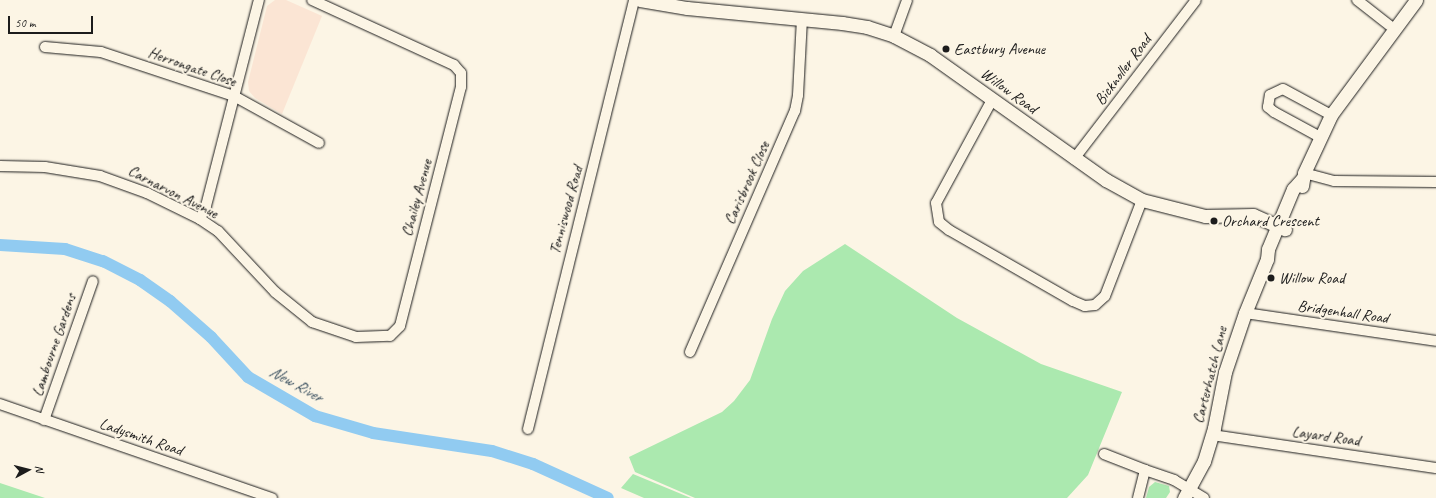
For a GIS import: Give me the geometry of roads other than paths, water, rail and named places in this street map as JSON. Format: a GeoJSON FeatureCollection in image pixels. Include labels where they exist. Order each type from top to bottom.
{"type":"FeatureCollection","features":[{"type":"Feature","properties":{"kind":"street"},"geometry":{"type":"LineString","coordinates":[[200,219],[206,206],[259,0]]}},
{"type":"Feature","properties":{"kind":"street","name":"Chailey Avenue"},"geometry":{"type":"LineString","coordinates":[[312,0],[454,65],[461,73],[461,87],[400,326],[390,336]]}},
{"type":"Feature","properties":{"kind":"street","name":"Tenniswood Road"},"geometry":{"type":"LineString","coordinates":[[528,429],[634,0]]}},
{"type":"Feature","properties":{"kind":"street","name":"Willow Road"},"geometry":{"type":"LineString","coordinates":[[640,0],[687,8],[867,27],[894,36],[930,55],[1074,159],[1142,200],[1205,216],[1253,215],[1281,227]]}},
{"type":"Feature","properties":{"kind":"street"},"geometry":{"type":"LineString","coordinates":[[894,36],[907,0]]}},
{"type":"Feature","properties":{"kind":"street","name":"Bicknoller Road"},"geometry":{"type":"LineString","coordinates":[[1074,159],[1196,0]]}},
{"type":"Feature","properties":{"kind":"street"},"geometry":{"type":"LineString","coordinates":[[1357,0],[1389,25]]}},
{"type":"Feature","properties":{"kind":"street"},"geometry":{"type":"LineString","coordinates":[[1365,67],[1370,53],[1408,0]]}},
{"type":"Feature","properties":{"kind":"street"},"geometry":{"type":"LineString","coordinates":[[1365,67],[1416,0]]}},
{"type":"Feature","properties":{"kind":"street","name":"Carisbrook Close"},"geometry":{"type":"LineString","coordinates":[[690,352],[795,111],[802,19]]}},
{"type":"Feature","properties":{"kind":"street","name":"Herrongate Close"},"geometry":{"type":"LineString","coordinates":[[45,47],[101,52],[234,96],[319,143]]}},
{"type":"Feature","properties":{"kind":"street","name":"Carterhatch Lane"},"geometry":{"type":"LineString","coordinates":[[1187,493],[1204,461],[1212,435],[1225,372],[1245,313],[1267,259],[1268,249],[1301,192],[1303,176],[1331,115],[1365,67]]}},
{"type":"Feature","properties":{"kind":"street"},"geometry":{"type":"LineString","coordinates":[[1320,137],[1274,112],[1268,107],[1270,95],[1282,89],[1331,115]]}},
{"type":"Feature","properties":{"kind":"street"},"geometry":{"type":"LineString","coordinates":[[992,100],[936,203],[939,222],[949,230],[1073,300],[1085,306],[1095,305],[1105,296],[1142,200]]}},
{"type":"Feature","properties":{"kind":"street","name":"Carnarvon Avenue"},"geometry":{"type":"LineString","coordinates":[[0,166],[45,167],[112,179],[200,219],[231,243],[275,292],[312,322],[356,337],[390,336]]}},
{"type":"Feature","properties":{"kind":"street"},"geometry":{"type":"LineString","coordinates":[[1303,176],[1334,181],[1436,182]]}},
{"type":"Feature","properties":{"kind":"street","name":"Lambourne Gardens"},"geometry":{"type":"LineString","coordinates":[[44,420],[93,281]]}},
{"type":"Feature","properties":{"kind":"street","name":"Bridgenhall Road"},"geometry":{"type":"LineString","coordinates":[[1245,313],[1436,341]]}},
{"type":"Feature","properties":{"kind":"street","name":"Ladysmith Road"},"geometry":{"type":"LineString","coordinates":[[0,404],[272,498]]}},
{"type":"Feature","properties":{"kind":"street","name":"Layard Road"},"geometry":{"type":"LineString","coordinates":[[1212,435],[1436,468]]}},
{"type":"Feature","properties":{"kind":"street"},"geometry":{"type":"LineString","coordinates":[[1104,454],[1145,470],[1187,493],[1204,498]]}},
{"type":"Feature","properties":{"kind":"street"},"geometry":{"type":"LineString","coordinates":[[1138,498],[1145,470]]}},
{"type":"Feature","properties":{"kind":"waterway","name":"New River"},"geometry":{"type":"LineString","coordinates":[[0,245],[65,249],[103,261],[140,280],[170,301],[211,337],[248,377],[315,416],[373,433],[492,451],[533,464],[608,498]]}},
{"type":"Feature","properties":{"kind":"place","name":"Eastbury Avenue"},"geometry":{"type":"Point","coordinates":[946,49]}},
{"type":"Feature","properties":{"kind":"place","name":"Orchard Crescent"},"geometry":{"type":"Point","coordinates":[1214,221]}},
{"type":"Feature","properties":{"kind":"place","name":"Willow Road"},"geometry":{"type":"Point","coordinates":[1271,278]}}]}
